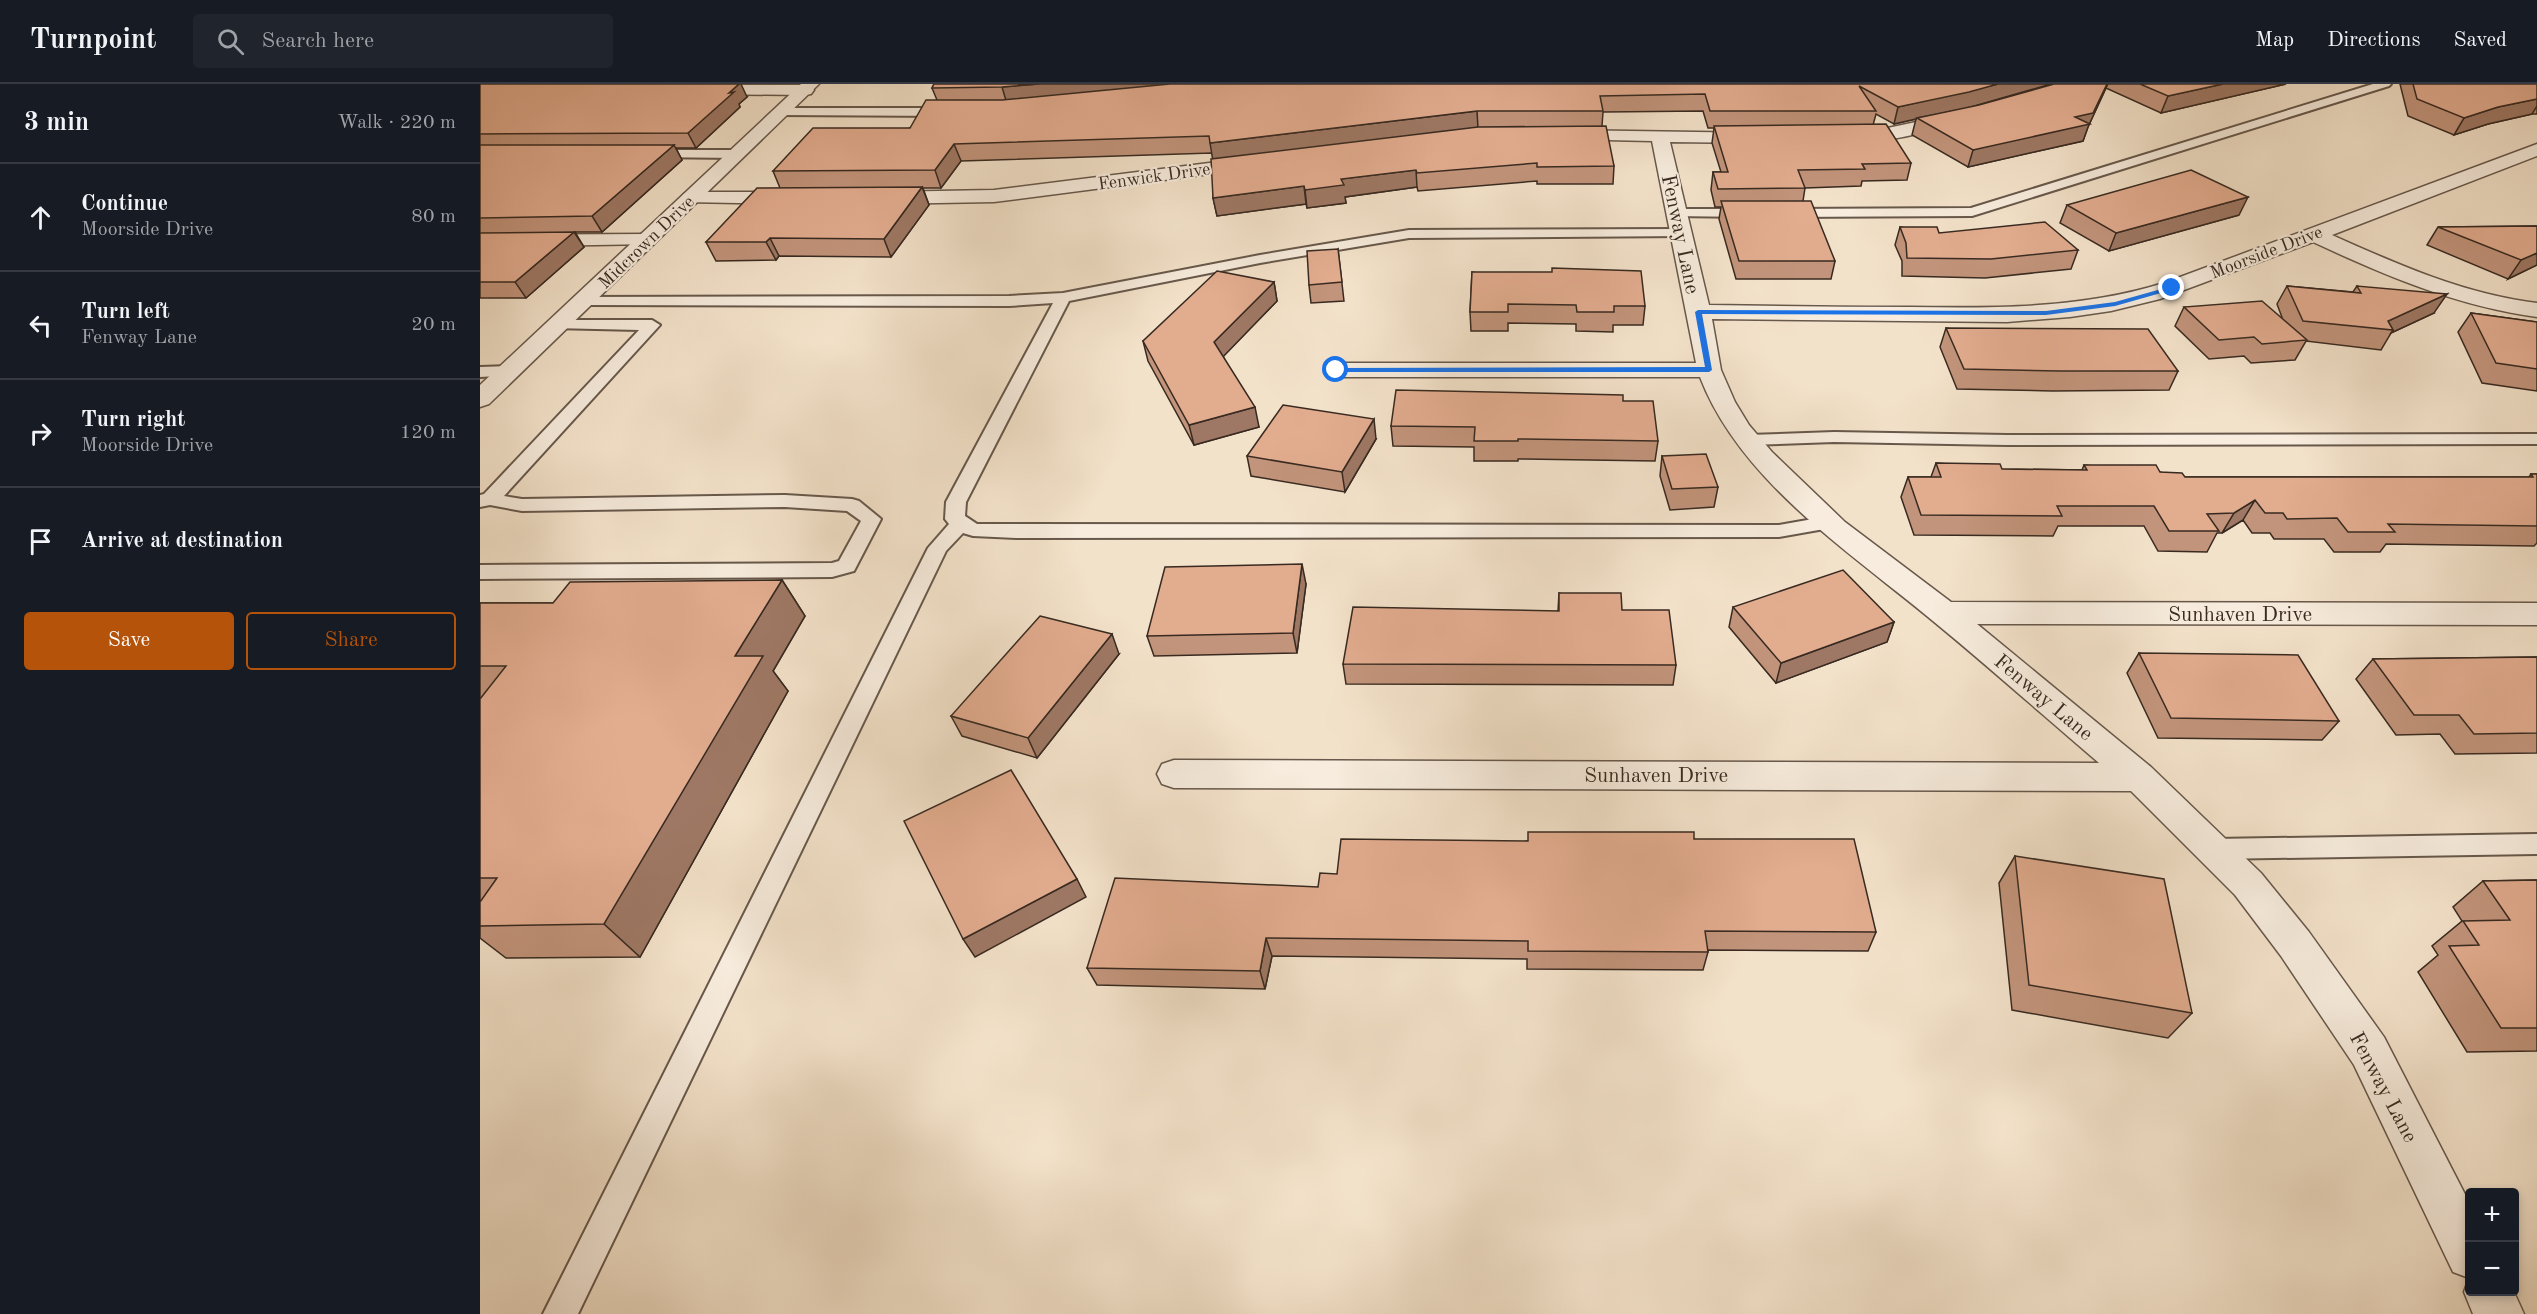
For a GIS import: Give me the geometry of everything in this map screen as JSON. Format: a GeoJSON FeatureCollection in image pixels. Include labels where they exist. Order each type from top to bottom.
{"type":"FeatureCollection","features":[{"type":"Feature","properties":{"kind":"street"},"geometry":{"type":"LineString","coordinates":[[689,90],[808,87]]}},
{"type":"Feature","properties":{"kind":"street","name":"Midcrown Drive"},"geometry":{"type":"LineString","coordinates":[[480,399],[808,87]]}},
{"type":"Feature","properties":{"kind":"street"},"geometry":{"type":"LineString","coordinates":[[1824,137],[1878,135],[1979,113]]}},
{"type":"Feature","properties":{"kind":"street"},"geometry":{"type":"LineString","coordinates":[[1544,135],[1777,137]]}},
{"type":"Feature","properties":{"kind":"street","name":"Fenway Lane"},"geometry":{"type":"LineString","coordinates":[[1660,137],[1709,370],[1722,402],[1748,440],[1763,458],[1830,522],[1944,613],[2139,777],[2248,884],[2295,944],[2369,1051],[2465,1247]]}},
{"type":"Feature","properties":{"kind":"street","name":"Moorside Drive"},"geometry":{"type":"LineString","coordinates":[[1698,312],[2007,315],[2082,310],[2146,297],[2537,150]]}},
{"type":"Feature","properties":{"kind":"street","name":"Fenwick Drive"},"geometry":{"type":"LineString","coordinates":[[868,198],[994,196],[1276,160]]}},
{"type":"Feature","properties":{"kind":"street"},"geometry":{"type":"LineString","coordinates":[[691,198],[809,198]]}},
{"type":"Feature","properties":{"kind":"street"},"geometry":{"type":"LineString","coordinates":[[2313,234],[2422,284],[2484,301],[2537,310]]}},
{"type":"Feature","properties":{"kind":"street"},"geometry":{"type":"LineString","coordinates":[[480,241],[647,240]]}},
{"type":"Feature","properties":{"kind":"street"},"geometry":{"type":"LineString","coordinates":[[1336,370],[1709,370]]}},
{"type":"Feature","properties":{"kind":"street","name":"Sunhaven Drive"},"geometry":{"type":"LineString","coordinates":[[1944,613],[2537,614]]}},
{"type":"Feature","properties":{"kind":"street","name":"Sunhaven Drive"},"geometry":{"type":"LineString","coordinates":[[1174,774],[2139,777]]}},
{"type":"Feature","properties":{"kind":"street"},"geometry":{"type":"LineString","coordinates":[[2490,1296],[2499,1314]]}},
{"type":"Feature","properties":{"kind":"lane"},"geometry":{"type":"LineString","coordinates":[[585,300],[1008,301],[1063,298],[1400,235],[1679,223],[1771,213],[1972,212],[2385,84]]}},
{"type":"Feature","properties":{"kind":"lane"},"geometry":{"type":"LineString","coordinates":[[782,112],[963,112]]}},
{"type":"Feature","properties":{"kind":"lane"},"geometry":{"type":"LineString","coordinates":[[633,154],[738,153]]}},
{"type":"Feature","properties":{"kind":"lane"},"geometry":{"type":"LineString","coordinates":[[1063,298],[956,502],[955,519],[973,530],[1016,532],[1779,531],[1830,522]]}},
{"type":"Feature","properties":{"kind":"lane"},"geometry":{"type":"LineString","coordinates":[[485,500],[652,325],[558,325]]}},
{"type":"Feature","properties":{"kind":"lane"},"geometry":{"type":"LineString","coordinates":[[480,372],[510,371]]}},
{"type":"Feature","properties":{"kind":"lane"},"geometry":{"type":"LineString","coordinates":[[1748,440],[1834,437],[2007,440],[2537,439]]}},
{"type":"Feature","properties":{"kind":"lane"},"geometry":{"type":"LineString","coordinates":[[480,572],[832,570],[847,566],[872,519],[852,506],[785,501],[522,506],[485,500]]}},
{"type":"Feature","properties":{"kind":"lane"},"geometry":{"type":"LineString","coordinates":[[560,1314],[939,548],[961,523]]}},
{"type":"Feature","properties":{"kind":"lane"},"geometry":{"type":"LineString","coordinates":[[2214,849],[2537,844]]}},
{"type":"Feature","properties":{"kind":"building"},"geometry":{"type":"Polygon","coordinates":[[[480,84],[739,84],[729,93],[734,92],[688,133],[480,134],[480,84]]]}},
{"type":"Feature","properties":{"kind":"building"},"geometry":{"type":"Polygon","coordinates":[[[934,84],[1039,84],[932,88],[934,84]]]}},
{"type":"Feature","properties":{"kind":"building"},"geometry":{"type":"Polygon","coordinates":[[[1170,84],[1998,84],[1898,107],[1859,86],[1876,111],[1710,111],[1705,94],[1600,96],[1603,111],[1477,111],[1210,143],[1209,136],[954,144],[935,170],[773,171],[813,128],[910,128],[926,100],[1002,100],[1170,84]]]}},
{"type":"Feature","properties":{"kind":"building"},"geometry":{"type":"Polygon","coordinates":[[[2054,84],[2107,84],[2093,113],[2075,117],[2090,124],[1973,150],[1917,118],[1979,105],[2054,84]]]}},
{"type":"Feature","properties":{"kind":"building"},"geometry":{"type":"Polygon","coordinates":[[[2140,84],[2223,84],[2168,96],[2140,84]]]}},
{"type":"Feature","properties":{"kind":"building"},"geometry":{"type":"Polygon","coordinates":[[[2413,84],[2537,84],[2537,99],[2498,107],[2464,118],[2417,99],[2413,84]]]}},
{"type":"Feature","properties":{"kind":"building"},"geometry":{"type":"Polygon","coordinates":[[[1886,124],[1911,163],[1862,164],[1865,169],[1798,170],[1805,188],[1718,189],[1713,172],[1728,172],[1714,126],[1886,124]]]}},
{"type":"Feature","properties":{"kind":"building"},"geometry":{"type":"Polygon","coordinates":[[[1606,126],[1614,166],[1537,167],[1537,163],[1417,173],[1416,170],[1341,179],[1344,185],[1305,190],[1304,186],[1213,198],[1211,159],[1478,127],[1606,126]]]}},
{"type":"Feature","properties":{"kind":"building"},"geometry":{"type":"Polygon","coordinates":[[[480,145],[674,145],[592,216],[480,218],[480,145]]]}},
{"type":"Feature","properties":{"kind":"building"},"geometry":{"type":"Polygon","coordinates":[[[2191,170],[2248,197],[2116,233],[2067,205],[2191,170]]]}},
{"type":"Feature","properties":{"kind":"building"},"geometry":{"type":"Polygon","coordinates":[[[922,187],[884,239],[770,238],[766,242],[706,242],[757,188],[922,187]]]}},
{"type":"Feature","properties":{"kind":"building"},"geometry":{"type":"Polygon","coordinates":[[[1721,201],[1811,201],[1835,261],[1739,261],[1721,201]]]}},
{"type":"Feature","properties":{"kind":"building"},"geometry":{"type":"Polygon","coordinates":[[[2045,222],[2078,250],[1991,259],[1907,258],[1906,243],[1900,227],[1937,227],[1939,233],[2045,222]]]}},
{"type":"Feature","properties":{"kind":"building"},"geometry":{"type":"Polygon","coordinates":[[[2537,226],[2537,253],[2521,260],[2438,227],[2537,226]]]}},
{"type":"Feature","properties":{"kind":"building"},"geometry":{"type":"Polygon","coordinates":[[[574,232],[515,282],[480,282],[480,233],[574,232]]]}},
{"type":"Feature","properties":{"kind":"building"},"geometry":{"type":"Polygon","coordinates":[[[1338,249],[1342,282],[1309,285],[1307,251],[1338,249]]]}},
{"type":"Feature","properties":{"kind":"building"},"geometry":{"type":"Polygon","coordinates":[[[1552,268],[1641,271],[1645,306],[1614,306],[1614,312],[1577,312],[1576,305],[1508,304],[1508,312],[1470,312],[1472,272],[1552,272],[1552,268]]]}},
{"type":"Feature","properties":{"kind":"building"},"geometry":{"type":"Polygon","coordinates":[[[1217,271],[1274,282],[1214,342],[1255,407],[1189,425],[1143,341],[1217,271]]]}},
{"type":"Feature","properties":{"kind":"building"},"geometry":{"type":"Polygon","coordinates":[[[2287,286],[2361,293],[2357,286],[2447,294],[2388,321],[2393,330],[2303,321],[2287,286]]]}},
{"type":"Feature","properties":{"kind":"building"},"geometry":{"type":"Polygon","coordinates":[[[2262,301],[2307,340],[2262,344],[2254,337],[2219,340],[2184,307],[2262,301]]]}},
{"type":"Feature","properties":{"kind":"building"},"geometry":{"type":"Polygon","coordinates":[[[2471,313],[2537,322],[2537,369],[2496,363],[2471,313]]]}},
{"type":"Feature","properties":{"kind":"building"},"geometry":{"type":"Polygon","coordinates":[[[1946,328],[2148,329],[2178,371],[1964,369],[1946,328]]]}},
{"type":"Feature","properties":{"kind":"building"},"geometry":{"type":"Polygon","coordinates":[[[1396,390],[1623,395],[1623,401],[1653,401],[1658,441],[1518,439],[1518,441],[1474,441],[1475,427],[1391,426],[1396,390]]]}},
{"type":"Feature","properties":{"kind":"building"},"geometry":{"type":"Polygon","coordinates":[[[1283,405],[1374,419],[1342,472],[1247,456],[1283,405]]]}},
{"type":"Feature","properties":{"kind":"building"},"geometry":{"type":"Polygon","coordinates":[[[1706,454],[1718,487],[1672,489],[1662,456],[1706,454]]]}},
{"type":"Feature","properties":{"kind":"building"},"geometry":{"type":"Polygon","coordinates":[[[1936,463],[2000,464],[2002,469],[2087,470],[2084,465],[2156,465],[2160,472],[2182,473],[2185,477],[2533,477],[2531,474],[2537,474],[2537,526],[2388,524],[2395,532],[2348,532],[2337,518],[2287,519],[2283,513],[2265,513],[2255,500],[2234,513],[2207,514],[2219,531],[2169,531],[2154,506],[2057,506],[2062,516],[1921,515],[1908,477],[1941,477],[1936,463]]]}},
{"type":"Feature","properties":{"kind":"building"},"geometry":{"type":"Polygon","coordinates":[[[1302,564],[1293,633],[1147,636],[1165,567],[1302,564]]]}},
{"type":"Feature","properties":{"kind":"building"},"geometry":{"type":"Polygon","coordinates":[[[1843,570],[1894,622],[1781,663],[1733,607],[1843,570]]]}},
{"type":"Feature","properties":{"kind":"building"},"geometry":{"type":"Polygon","coordinates":[[[782,580],[735,656],[763,656],[604,924],[480,926],[480,902],[497,878],[480,878],[480,699],[506,666],[480,666],[480,603],[553,603],[570,582],[782,580]]]}},
{"type":"Feature","properties":{"kind":"building"},"geometry":{"type":"Polygon","coordinates":[[[1559,593],[1621,593],[1622,610],[1669,610],[1676,665],[1343,664],[1353,607],[1559,611],[1559,593]]]}},
{"type":"Feature","properties":{"kind":"building"},"geometry":{"type":"Polygon","coordinates":[[[1040,616],[1112,634],[1028,738],[951,716],[1040,616]]]}},
{"type":"Feature","properties":{"kind":"building"},"geometry":{"type":"Polygon","coordinates":[[[2139,653],[2298,655],[2339,721],[2171,718],[2139,653]]]}},
{"type":"Feature","properties":{"kind":"building"},"geometry":{"type":"Polygon","coordinates":[[[2537,657],[2537,733],[2474,734],[2459,715],[2414,715],[2373,659],[2537,657]]]}},
{"type":"Feature","properties":{"kind":"building"},"geometry":{"type":"Polygon","coordinates":[[[1011,770],[1077,879],[963,939],[904,821],[1011,770]]]}},
{"type":"Feature","properties":{"kind":"building"},"geometry":{"type":"Polygon","coordinates":[[[1528,832],[1694,832],[1694,839],[1854,839],[1876,932],[1705,931],[1708,952],[1528,951],[1528,941],[1266,938],[1260,971],[1087,968],[1115,878],[1318,887],[1320,873],[1337,874],[1341,839],[1528,841],[1528,832]]]}},
{"type":"Feature","properties":{"kind":"building"},"geometry":{"type":"Polygon","coordinates":[[[2015,856],[2164,879],[2192,1013],[2029,985],[2015,856]]]}},
{"type":"Feature","properties":{"kind":"building"},"geometry":{"type":"Polygon","coordinates":[[[2537,880],[2537,1028],[2501,1028],[2449,946],[2479,945],[2463,921],[2510,920],[2483,881],[2537,880]]]}},
{"type":"Feature","properties":{"kind":"route"},"geometry":{"type":"LineString","coordinates":[[1336,370],[1709,370],[1698,312],[2007,315],[2082,310],[2146,297],[2172,288]]}}]}
